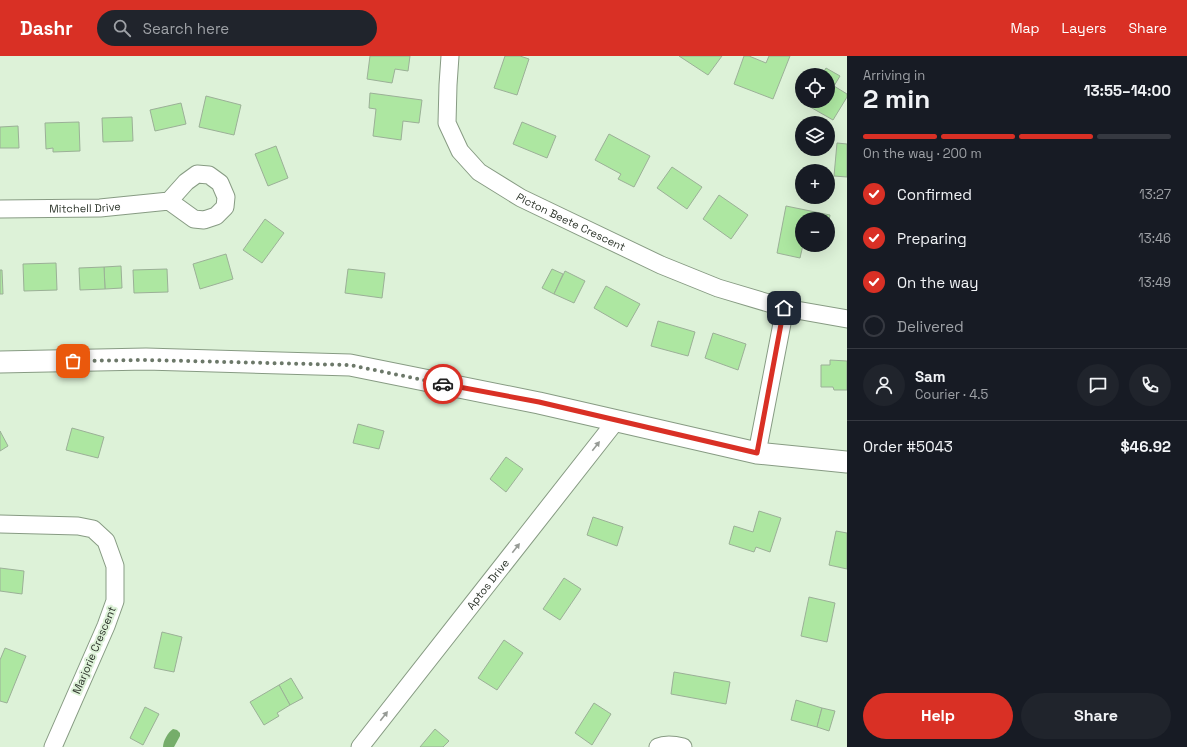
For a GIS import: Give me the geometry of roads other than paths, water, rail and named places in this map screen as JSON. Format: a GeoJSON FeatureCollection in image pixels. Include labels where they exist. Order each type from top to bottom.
{"type":"FeatureCollection","features":[{"type":"Feature","properties":{"kind":"street","name":"Picton Beete Crescent"},"geometry":{"type":"LineString","coordinates":[[450,56],[447,123],[460,151],[479,172],[521,198],[661,266],[718,288],[784,308],[847,319]]}},
{"type":"Feature","properties":{"kind":"street","name":"Mitchell Drive"},"geometry":{"type":"LineString","coordinates":[[0,209],[100,208],[169,201]]}},
{"type":"Feature","properties":{"kind":"street"},"geometry":{"type":"LineString","coordinates":[[757,453],[784,308]]}},
{"type":"Feature","properties":{"kind":"street"},"geometry":{"type":"LineString","coordinates":[[0,362],[146,360],[350,365],[539,402],[757,453],[847,462]]}},
{"type":"Feature","properties":{"kind":"street","name":"Aptos Drive"},"geometry":{"type":"LineString","coordinates":[[360,747],[616,421]]}},
{"type":"Feature","properties":{"kind":"street","name":"Marjorie Crescent"},"geometry":{"type":"LineString","coordinates":[[0,524],[78,526],[93,530],[106,541],[115,566],[114,601],[106,626],[52,747]]}},
{"type":"Feature","properties":{"kind":"street"},"geometry":{"type":"LineString","coordinates":[[658,747],[662,745],[683,747]]}}]}
